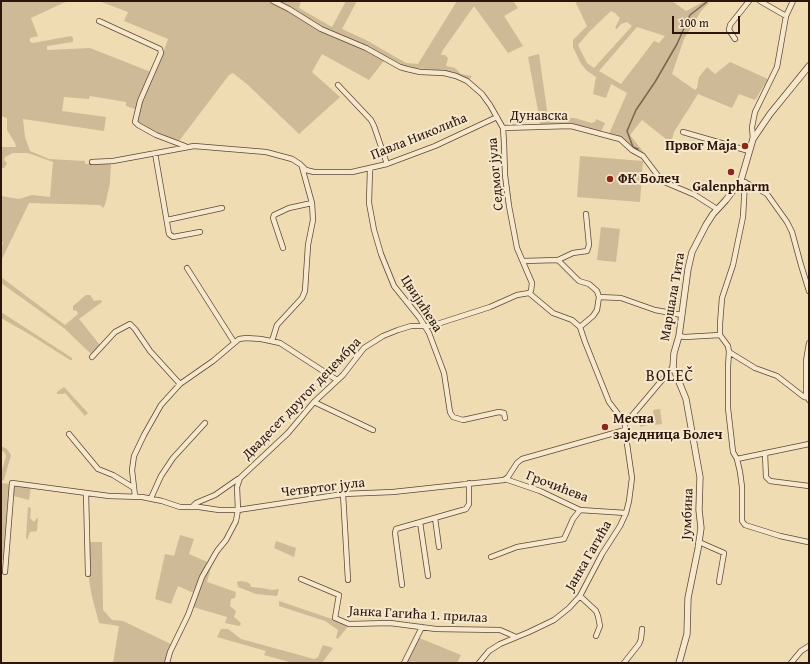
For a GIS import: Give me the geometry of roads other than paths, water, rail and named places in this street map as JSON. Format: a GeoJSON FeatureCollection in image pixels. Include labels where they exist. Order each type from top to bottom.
{"type":"FeatureCollection","features":[{"type":"Feature","properties":{"kind":"street","name":"Седмог јула"},"geometry":{"type":"LineString","coordinates":[[273,1],[321,29],[366,48],[407,69],[420,72],[444,73],[456,76],[475,87],[486,100],[503,128],[505,175],[509,206],[517,248],[532,284],[531,291],[529,293]]}},
{"type":"Feature","properties":{"kind":"street"},"geometry":{"type":"LineString","coordinates":[[735,39],[729,30],[730,25],[749,1]]}},
{"type":"Feature","properties":{"kind":"street"},"geometry":{"type":"LineString","coordinates":[[760,1],[786,16]]}},
{"type":"Feature","properties":{"kind":"street"},"geometry":{"type":"LineString","coordinates":[[753,139],[752,127],[755,112],[777,67],[786,16],[794,1]]}},
{"type":"Feature","properties":{"kind":"street","name":"Павла Николића"},"geometry":{"type":"LineString","coordinates":[[99,21],[161,50],[140,101],[135,122],[138,126],[156,135],[185,146]]}},
{"type":"Feature","properties":{"kind":"street","name":"Маршала Тита"},"geometry":{"type":"LineString","coordinates":[[625,430],[627,422],[672,367],[679,336],[690,260],[706,225],[717,209],[743,181],[753,139],[770,114],[809,66]]}},
{"type":"Feature","properties":{"kind":"street"},"geometry":{"type":"LineString","coordinates":[[338,85],[371,120],[387,164]]}},
{"type":"Feature","properties":{"kind":"street","name":"Павла Николића"},"geometry":{"type":"LineString","coordinates":[[92,162],[113,161],[185,146],[194,146],[266,152],[292,159],[309,171],[324,173],[352,172],[387,164],[435,146],[497,117]]}},
{"type":"Feature","properties":{"kind":"street","name":"Дунавска"},"geometry":{"type":"LineString","coordinates":[[503,128],[571,126],[620,139],[632,150],[643,156],[662,181],[694,195],[717,209]]}},
{"type":"Feature","properties":{"kind":"street"},"geometry":{"type":"LineString","coordinates":[[683,132],[749,151]]}},
{"type":"Feature","properties":{"kind":"street"},"geometry":{"type":"LineString","coordinates":[[155,153],[169,234],[172,236],[200,232]]}},
{"type":"Feature","properties":{"kind":"street"},"geometry":{"type":"LineString","coordinates":[[272,341],[280,321],[304,294],[308,246],[313,220],[312,202],[302,167]]}},
{"type":"Feature","properties":{"kind":"street","name":"Цвијићева"},"geometry":{"type":"LineString","coordinates":[[370,169],[368,203],[381,254],[394,286],[426,327],[444,373],[450,412],[453,417],[463,420],[499,412],[504,413],[505,418]]}},
{"type":"Feature","properties":{"kind":"street"},"geometry":{"type":"LineString","coordinates":[[808,542],[780,536],[743,523],[740,468],[733,452],[728,408],[728,367],[730,352],[728,346],[720,335],[720,310],[725,287],[733,265],[743,217],[743,181],[767,194],[787,222],[792,232],[809,288]]}},
{"type":"Feature","properties":{"kind":"street"},"geometry":{"type":"LineString","coordinates":[[284,248],[273,218],[274,215],[289,208],[312,202]]}},
{"type":"Feature","properties":{"kind":"street"},"geometry":{"type":"LineString","coordinates":[[167,220],[222,208]]}},
{"type":"Feature","properties":{"kind":"street"},"geometry":{"type":"LineString","coordinates":[[523,261],[558,260],[573,253],[587,251],[590,245],[586,214]]}},
{"type":"Feature","properties":{"kind":"street"},"geometry":{"type":"LineString","coordinates":[[558,260],[579,280],[594,288],[599,297],[597,310],[593,316],[580,327]]}},
{"type":"Feature","properties":{"kind":"street"},"geometry":{"type":"LineString","coordinates":[[187,268],[234,342]]}},
{"type":"Feature","properties":{"kind":"street"},"geometry":{"type":"LineString","coordinates":[[529,293],[553,313],[572,320],[580,327],[608,402],[622,419],[627,422]]}},
{"type":"Feature","properties":{"kind":"street","name":"Двадесет другог децембра"},"geometry":{"type":"LineString","coordinates":[[167,663],[170,652],[188,615],[202,576],[217,551],[226,540],[238,516],[237,487],[240,478],[288,433],[314,402],[343,375],[357,355],[364,348],[398,330],[411,326],[431,326],[490,307],[517,295],[529,293]]}},
{"type":"Feature","properties":{"kind":"street"},"geometry":{"type":"LineString","coordinates":[[599,297],[621,298],[655,310],[682,315]]}},
{"type":"Feature","properties":{"kind":"street"},"geometry":{"type":"LineString","coordinates":[[92,358],[115,332],[130,324],[135,328],[150,350],[180,384]]}},
{"type":"Feature","properties":{"kind":"street"},"geometry":{"type":"LineString","coordinates":[[679,336],[720,335]]}},
{"type":"Feature","properties":{"kind":"street"},"geometry":{"type":"LineString","coordinates":[[135,496],[132,463],[137,448],[161,405],[180,384],[213,361],[234,342],[242,338],[280,343],[337,380]]}},
{"type":"Feature","properties":{"kind":"street"},"geometry":{"type":"LineString","coordinates":[[809,343],[806,362],[806,393],[809,399]]}},
{"type":"Feature","properties":{"kind":"street"},"geometry":{"type":"LineString","coordinates":[[730,352],[755,368],[777,376],[809,399]]}},
{"type":"Feature","properties":{"kind":"street","name":"Јумбина"},"geometry":{"type":"LineString","coordinates":[[672,367],[686,399],[700,477],[700,542],[688,598],[687,634],[679,663]]}},
{"type":"Feature","properties":{"kind":"street"},"geometry":{"type":"LineString","coordinates":[[314,402],[373,430]]}},
{"type":"Feature","properties":{"kind":"street"},"geometry":{"type":"LineString","coordinates":[[151,498],[161,476],[172,458],[205,423]]}},
{"type":"Feature","properties":{"kind":"street"},"geometry":{"type":"LineString","coordinates":[[505,479],[517,463],[522,459],[625,430]]}},
{"type":"Feature","properties":{"kind":"street","name":"Јанка Гагића"},"geometry":{"type":"LineString","coordinates":[[479,663],[494,647],[554,620],[569,608],[580,596],[626,513],[632,478],[625,430]]}},
{"type":"Feature","properties":{"kind":"street"},"geometry":{"type":"LineString","coordinates":[[69,434],[98,470],[113,475],[134,488]]}},
{"type":"Feature","properties":{"kind":"street"},"geometry":{"type":"LineString","coordinates":[[737,459],[809,444]]}},
{"type":"Feature","properties":{"kind":"street"},"geometry":{"type":"LineString","coordinates":[[765,453],[766,477],[770,481],[809,486]]}},
{"type":"Feature","properties":{"kind":"street"},"geometry":{"type":"LineString","coordinates":[[192,507],[196,503],[215,495],[240,478]]}},
{"type":"Feature","properties":{"kind":"street","name":"Четвртог јула"},"geometry":{"type":"LineString","coordinates":[[5,572],[12,483],[109,496],[135,496],[151,498],[180,507],[238,510],[343,494],[393,492],[505,479]]}},
{"type":"Feature","properties":{"kind":"street","name":"Грочићева"},"geometry":{"type":"LineString","coordinates":[[505,479],[540,491],[580,510],[626,513]]}},
{"type":"Feature","properties":{"kind":"street"},"geometry":{"type":"LineString","coordinates":[[402,585],[395,531],[396,529],[466,510],[470,504],[469,483]]}},
{"type":"Feature","properties":{"kind":"street"},"geometry":{"type":"LineString","coordinates":[[86,493],[88,574]]}},
{"type":"Feature","properties":{"kind":"street"},"geometry":{"type":"LineString","coordinates":[[343,494],[348,580]]}},
{"type":"Feature","properties":{"kind":"street"},"geometry":{"type":"LineString","coordinates":[[491,556],[517,547],[564,539],[573,519],[580,510]]}},
{"type":"Feature","properties":{"kind":"street"},"geometry":{"type":"LineString","coordinates":[[435,518],[439,547]]}},
{"type":"Feature","properties":{"kind":"street"},"geometry":{"type":"LineString","coordinates":[[420,522],[428,576]]}},
{"type":"Feature","properties":{"kind":"street"},"geometry":{"type":"LineString","coordinates":[[700,542],[724,553],[719,582]]}},
{"type":"Feature","properties":{"kind":"street","name":"Јанка Гагића 1. прилаз"},"geometry":{"type":"LineString","coordinates":[[301,579],[339,595],[335,617],[338,620],[349,624],[390,623],[448,630],[500,630],[516,637]]}},
{"type":"Feature","properties":{"kind":"street"},"geometry":{"type":"LineString","coordinates":[[580,596],[596,611],[600,626],[596,636]]}},
{"type":"Feature","properties":{"kind":"street"},"geometry":{"type":"LineString","coordinates":[[404,663],[422,627]]}},
{"type":"Feature","properties":{"kind":"street"},"geometry":{"type":"LineString","coordinates":[[624,663],[639,644],[642,629]]}},
{"type":"Feature","properties":{"kind":"street"},"geometry":{"type":"LineString","coordinates":[[791,663],[801,651],[809,646]]}},
{"type":"Feature","properties":{"kind":"waterway"},"geometry":{"type":"LineString","coordinates":[[638,149],[633,147],[627,131],[636,110],[655,82],[677,44],[690,15],[708,1]]}},
{"type":"Feature","properties":{"kind":"place","name":"Првог Маја"},"geometry":{"type":"Point","coordinates":[745,146]}},
{"type":"Feature","properties":{"kind":"place","name":"Galenpharm"},"geometry":{"type":"Point","coordinates":[731,172]}},
{"type":"Feature","properties":{"kind":"place","name":"ФК Болеч"},"geometry":{"type":"Point","coordinates":[610,179]}},
{"type":"Feature","properties":{"kind":"place","name":"Месна заједница Болеч"},"geometry":{"type":"Point","coordinates":[605,427]}},
{"type":"Feature","properties":{"kind":"district","name":"BOLEČ"},"geometry":{"type":"Point","coordinates":[670,377]}}]}
